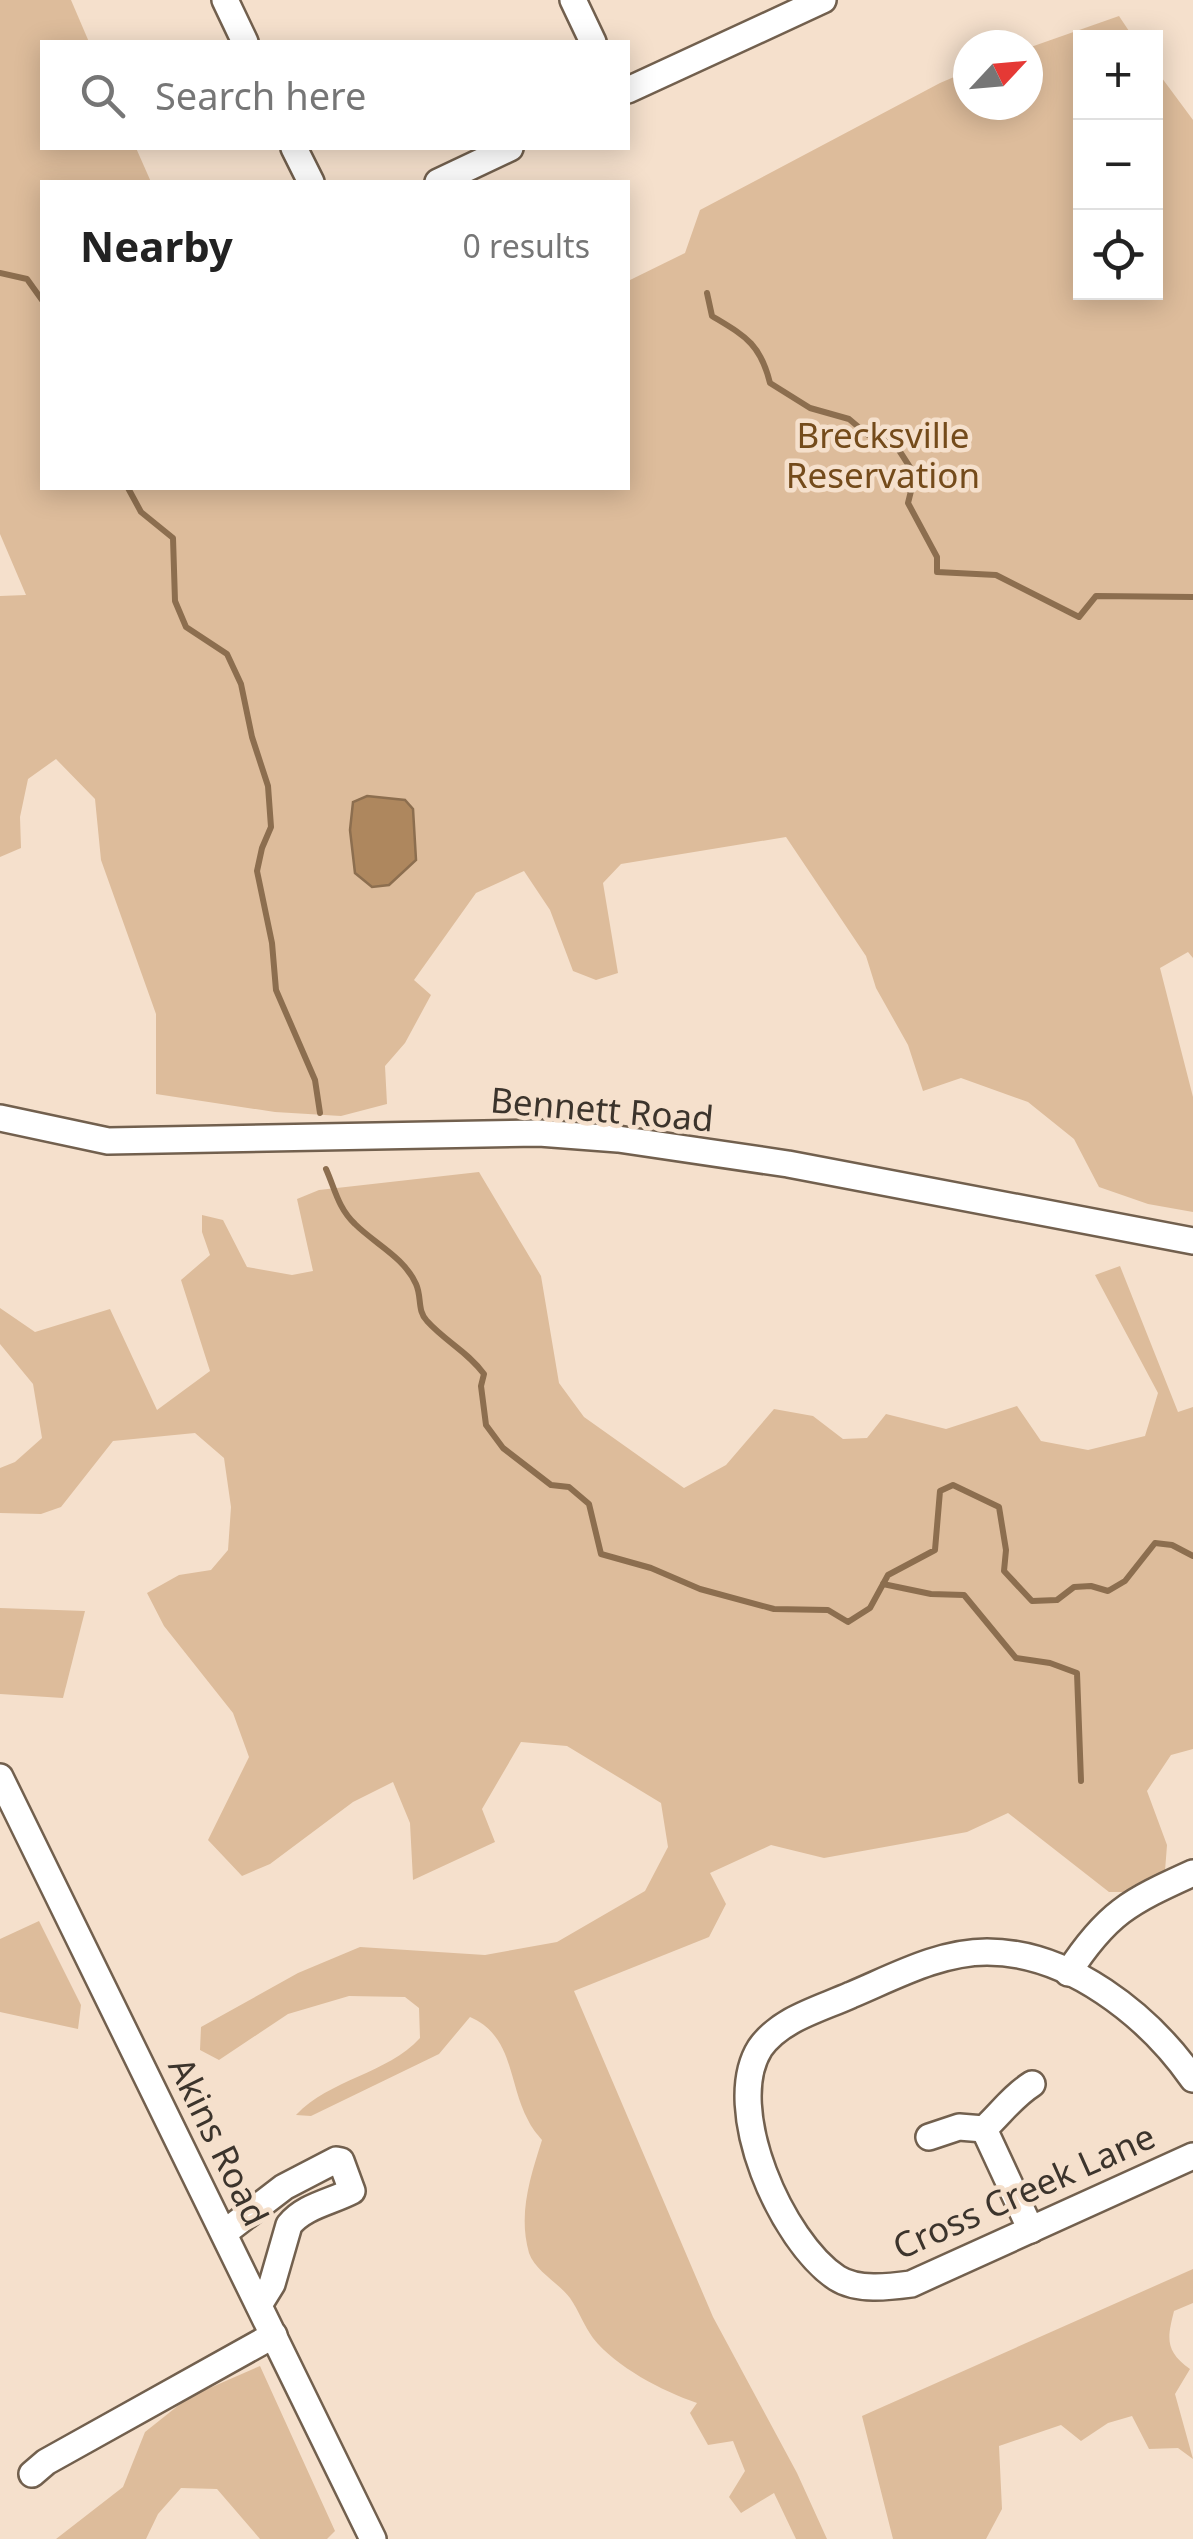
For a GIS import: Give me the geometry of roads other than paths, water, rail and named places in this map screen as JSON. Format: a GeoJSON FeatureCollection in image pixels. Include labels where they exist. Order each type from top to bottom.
{"type":"FeatureCollection","features":[{"type":"Feature","properties":{"kind":"street"},"geometry":{"type":"LineString","coordinates":[[225,0],[244,40]]}},
{"type":"Feature","properties":{"kind":"street"},"geometry":{"type":"LineString","coordinates":[[573,0],[592,40]]}},
{"type":"Feature","properties":{"kind":"street"},"geometry":{"type":"LineString","coordinates":[[630,89],[823,0]]}},
{"type":"Feature","properties":{"kind":"street"},"geometry":{"type":"LineString","coordinates":[[295,150],[310,180]]}},
{"type":"Feature","properties":{"kind":"street"},"geometry":{"type":"LineString","coordinates":[[442,180],[506,150]]}},
{"type":"Feature","properties":{"kind":"street","name":"Bennett Road"},"geometry":{"type":"LineString","coordinates":[[0,1118],[108,1140],[539,1133],[618,1139],[788,1164],[1193,1241]]}},
{"type":"Feature","properties":{"kind":"street","name":"Akins Road"},"geometry":{"type":"LineString","coordinates":[[0,1777],[373,2539]]}},
{"type":"Feature","properties":{"kind":"street"},"geometry":{"type":"LineString","coordinates":[[1193,1873],[1121,1908],[1092,1936],[1068,1973],[1104,1991],[1172,2049],[1193,2079]]}},
{"type":"Feature","properties":{"kind":"street","name":"Cross Creek Lane"},"geometry":{"type":"LineString","coordinates":[[1068,1973],[1046,1961],[987,1952],[930,1961],[783,2025],[760,2049],[748,2083],[748,2118],[764,2173],[787,2220],[808,2249],[838,2279],[882,2288],[911,2284],[1193,2156]]}},
{"type":"Feature","properties":{"kind":"street"},"geometry":{"type":"LineString","coordinates":[[929,2136],[959,2127],[984,2128],[1004,2110],[1012,2096],[1032,2084]]}},
{"type":"Feature","properties":{"kind":"street"},"geometry":{"type":"LineString","coordinates":[[984,2128],[1031,2230]]}},
{"type":"Feature","properties":{"kind":"street"},"geometry":{"type":"LineString","coordinates":[[224,2233],[307,2172],[336,2160],[341,2162],[352,2191],[318,2204],[289,2225],[272,2284],[260,2306]]}},
{"type":"Feature","properties":{"kind":"street"},"geometry":{"type":"LineString","coordinates":[[32,2474],[78,2443],[274,2334]]}},
{"type":"Feature","properties":{"kind":"waterway"},"geometry":{"type":"LineString","coordinates":[[0,273],[27,279],[40,297]]}},
{"type":"Feature","properties":{"kind":"waterway"},"geometry":{"type":"LineString","coordinates":[[707,293],[712,316],[750,342],[770,383],[810,408],[849,419],[868,435],[895,444],[915,475],[908,503],[937,557],[937,572],[996,575],[1079,617],[1096,596],[1193,597]]}},
{"type":"Feature","properties":{"kind":"waterway"},"geometry":{"type":"LineString","coordinates":[[129,490],[141,512],[173,538],[175,601],[186,627],[227,654],[241,684],[268,786],[271,827],[257,871],[272,943],[276,990],[315,1080],[320,1113]]}},
{"type":"Feature","properties":{"kind":"waterway"},"geometry":{"type":"LineString","coordinates":[[326,1169],[349,1218],[411,1274],[424,1317],[484,1374],[481,1386],[486,1425],[503,1448],[551,1485],[569,1487],[589,1504],[601,1554],[651,1568],[700,1589],[774,1609],[828,1610],[848,1622],[870,1608],[888,1575],[935,1550],[940,1491],[953,1485],[999,1507],[1006,1550],[1004,1571],[1032,1601],[1057,1600],[1074,1587],[1108,1591],[1125,1581],[1155,1543],[1172,1545],[1193,1556]]}},
{"type":"Feature","properties":{"kind":"waterway"},"geometry":{"type":"LineString","coordinates":[[883,1584],[931,1594],[964,1595],[1016,1658],[1050,1663],[1077,1673],[1081,1781]]}},
{"type":"Feature","properties":{"kind":"park label","name":"Brecksville Reservation"},"geometry":{"type":"Point","coordinates":[883,456]}}]}
